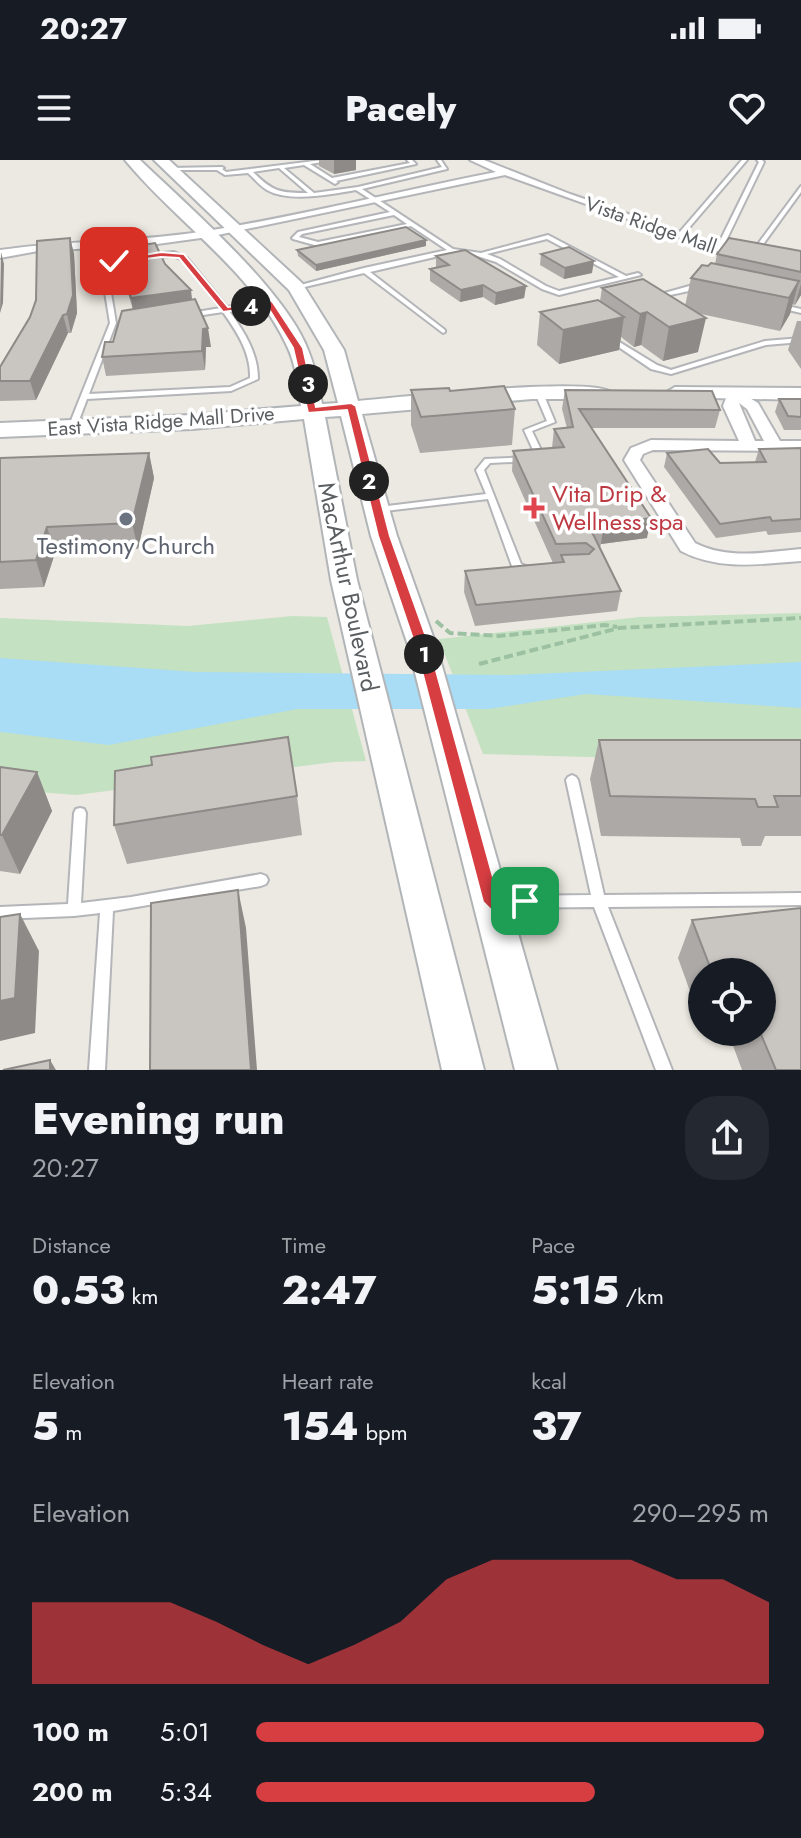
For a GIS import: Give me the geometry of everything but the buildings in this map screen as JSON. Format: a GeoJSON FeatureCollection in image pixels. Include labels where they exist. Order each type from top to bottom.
{"type":"FeatureCollection","features":[{"type":"Feature","properties":{"kind":"main road","name":"MacArthur Boulevard"},"geometry":{"type":"LineString","coordinates":[[132,160],[204,230],[269,303],[298,348],[344,580],[463,1070]]}},
{"type":"Feature","properties":{"kind":"main road","name":"MacArthur Boulevard"},"geometry":{"type":"LineString","coordinates":[[165,164],[296,287],[334,350],[377,510],[428,633],[447,738],[536,1070]]}},
{"type":"Feature","properties":{"kind":"main road","name":"East Vista Ridge Mall Drive"},"geometry":{"type":"LineString","coordinates":[[0,430],[192,422],[351,406],[539,393],[626,393]]}},
{"type":"Feature","properties":{"kind":"main road"},"geometry":{"type":"LineString","coordinates":[[655,393],[801,394]]}},
{"type":"Feature","properties":{"kind":"street","name":"Vista Ridge Mall"},"geometry":{"type":"LineString","coordinates":[[475,160],[498,171],[719,249],[763,260]]}},
{"type":"Feature","properties":{"kind":"street"},"geometry":{"type":"LineString","coordinates":[[0,254],[150,242],[366,194],[498,171]]}},
{"type":"Feature","properties":{"kind":"street"},"geometry":{"type":"LineString","coordinates":[[749,445],[731,406],[735,393],[753,406],[775,446]]}},
{"type":"Feature","properties":{"kind":"street"},"geometry":{"type":"LineString","coordinates":[[801,446],[660,445],[637,451],[632,460],[688,547],[707,556],[730,559],[801,555]]}},
{"type":"Feature","properties":{"kind":"lane"},"geometry":{"type":"LineString","coordinates":[[202,160],[205,167]]}},
{"type":"Feature","properties":{"kind":"lane"},"geometry":{"type":"LineString","coordinates":[[165,164],[219,169],[283,160]]}},
{"type":"Feature","properties":{"kind":"lane"},"geometry":{"type":"LineString","coordinates":[[219,169],[225,174],[333,160]]}},
{"type":"Feature","properties":{"kind":"lane"},"geometry":{"type":"LineString","coordinates":[[331,180],[414,164],[409,160]]}},
{"type":"Feature","properties":{"kind":"lane"},"geometry":{"type":"LineString","coordinates":[[249,171],[271,190],[366,194],[445,168],[439,160]]}},
{"type":"Feature","properties":{"kind":"lane"},"geometry":{"type":"LineString","coordinates":[[680,235],[745,160]]}},
{"type":"Feature","properties":{"kind":"lane"},"geometry":{"type":"LineString","coordinates":[[719,249],[762,162],[759,160]]}},
{"type":"Feature","properties":{"kind":"lane"},"geometry":{"type":"LineString","coordinates":[[306,164],[342,191]]}},
{"type":"Feature","properties":{"kind":"lane"},"geometry":{"type":"LineString","coordinates":[[280,167],[313,194]]}},
{"type":"Feature","properties":{"kind":"lane"},"geometry":{"type":"LineString","coordinates":[[750,257],[801,188]]}},
{"type":"Feature","properties":{"kind":"lane"},"geometry":{"type":"LineString","coordinates":[[366,194],[452,251]]}},
{"type":"Feature","properties":{"kind":"lane"},"geometry":{"type":"LineString","coordinates":[[395,213],[300,233],[295,238],[318,244],[413,224]]}},
{"type":"Feature","properties":{"kind":"lane"},"geometry":{"type":"LineString","coordinates":[[296,287],[452,251],[482,253],[548,237],[625,278]]}},
{"type":"Feature","properties":{"kind":"lane"},"geometry":{"type":"LineString","coordinates":[[482,253],[559,293],[638,275]]}},
{"type":"Feature","properties":{"kind":"lane"},"geometry":{"type":"LineString","coordinates":[[72,428],[84,397],[113,323],[104,268],[106,264],[161,254],[181,256],[235,322],[256,368],[254,379],[231,389],[84,397]]}},
{"type":"Feature","properties":{"kind":"lane"},"geometry":{"type":"LineString","coordinates":[[364,270],[443,331]]}},
{"type":"Feature","properties":{"kind":"lane"},"geometry":{"type":"LineString","coordinates":[[650,298],[693,287],[709,290]]}},
{"type":"Feature","properties":{"kind":"lane"},"geometry":{"type":"LineString","coordinates":[[188,315],[269,303]]}},
{"type":"Feature","properties":{"kind":"lane"},"geometry":{"type":"LineString","coordinates":[[770,304],[801,311]]}},
{"type":"Feature","properties":{"kind":"lane"},"geometry":{"type":"LineString","coordinates":[[113,323],[128,322]]}},
{"type":"Feature","properties":{"kind":"lane"},"geometry":{"type":"LineString","coordinates":[[603,335],[654,367],[671,372],[765,343],[801,340]]}},
{"type":"Feature","properties":{"kind":"lane"},"geometry":{"type":"LineString","coordinates":[[539,393],[551,422],[528,430],[538,452],[534,459],[488,461],[480,470],[517,566],[543,570]]}},
{"type":"Feature","properties":{"kind":"lane"},"geometry":{"type":"LineString","coordinates":[[377,510],[491,496]]}},
{"type":"Feature","properties":{"kind":"lane"},"geometry":{"type":"LineString","coordinates":[[572,780],[598,899],[664,1070]]}},
{"type":"Feature","properties":{"kind":"lane"},"geometry":{"type":"LineString","coordinates":[[74,910],[80,813]]}},
{"type":"Feature","properties":{"kind":"lane"},"geometry":{"type":"LineString","coordinates":[[0,913],[42,914],[107,907],[261,880]]}},
{"type":"Feature","properties":{"kind":"lane"},"geometry":{"type":"LineString","coordinates":[[491,902],[801,899]]}},
{"type":"Feature","properties":{"kind":"lane"},"geometry":{"type":"LineString","coordinates":[[96,1070],[107,907]]}},
{"type":"Feature","properties":{"kind":"path"},"geometry":{"type":"LineString","coordinates":[[479,664],[619,628],[801,618]]}},
{"type":"Feature","properties":{"kind":"path"},"geometry":{"type":"LineString","coordinates":[[428,633],[441,622],[450,633],[499,636],[605,625],[619,628]]}},
{"type":"Feature","properties":{"kind":"green space"},"geometry":{"type":"Polygon","coordinates":[[[801,613],[801,763],[483,754],[439,639],[640,617],[801,613]]]}},
{"type":"Feature","properties":{"kind":"green space"},"geometry":{"type":"Polygon","coordinates":[[[292,616],[327,617],[366,761],[334,762],[76,795],[0,789],[0,618],[188,626],[292,616]]]}},
{"type":"Feature","properties":{"kind":"water"},"geometry":{"type":"Polygon","coordinates":[[[0,658],[196,672],[511,675],[801,662],[801,708],[586,694],[489,709],[297,709],[109,745],[0,732],[0,658]]]}},
{"type":"Feature","properties":{"kind":"place","name":"Vita Drip & Wellness spa"},"geometry":{"type":"Point","coordinates":[534,508]}},
{"type":"Feature","properties":{"kind":"place","name":"Testimony Church"},"geometry":{"type":"Point","coordinates":[126,519]}},
{"type":"Feature","properties":{"kind":"route"},"geometry":{"type":"LineString","coordinates":[[114,261],[174,254],[185,259],[226,310],[269,303],[290,331],[298,348],[311,410],[351,406],[384,536],[422,645],[491,902],[525,901]]}}]}
